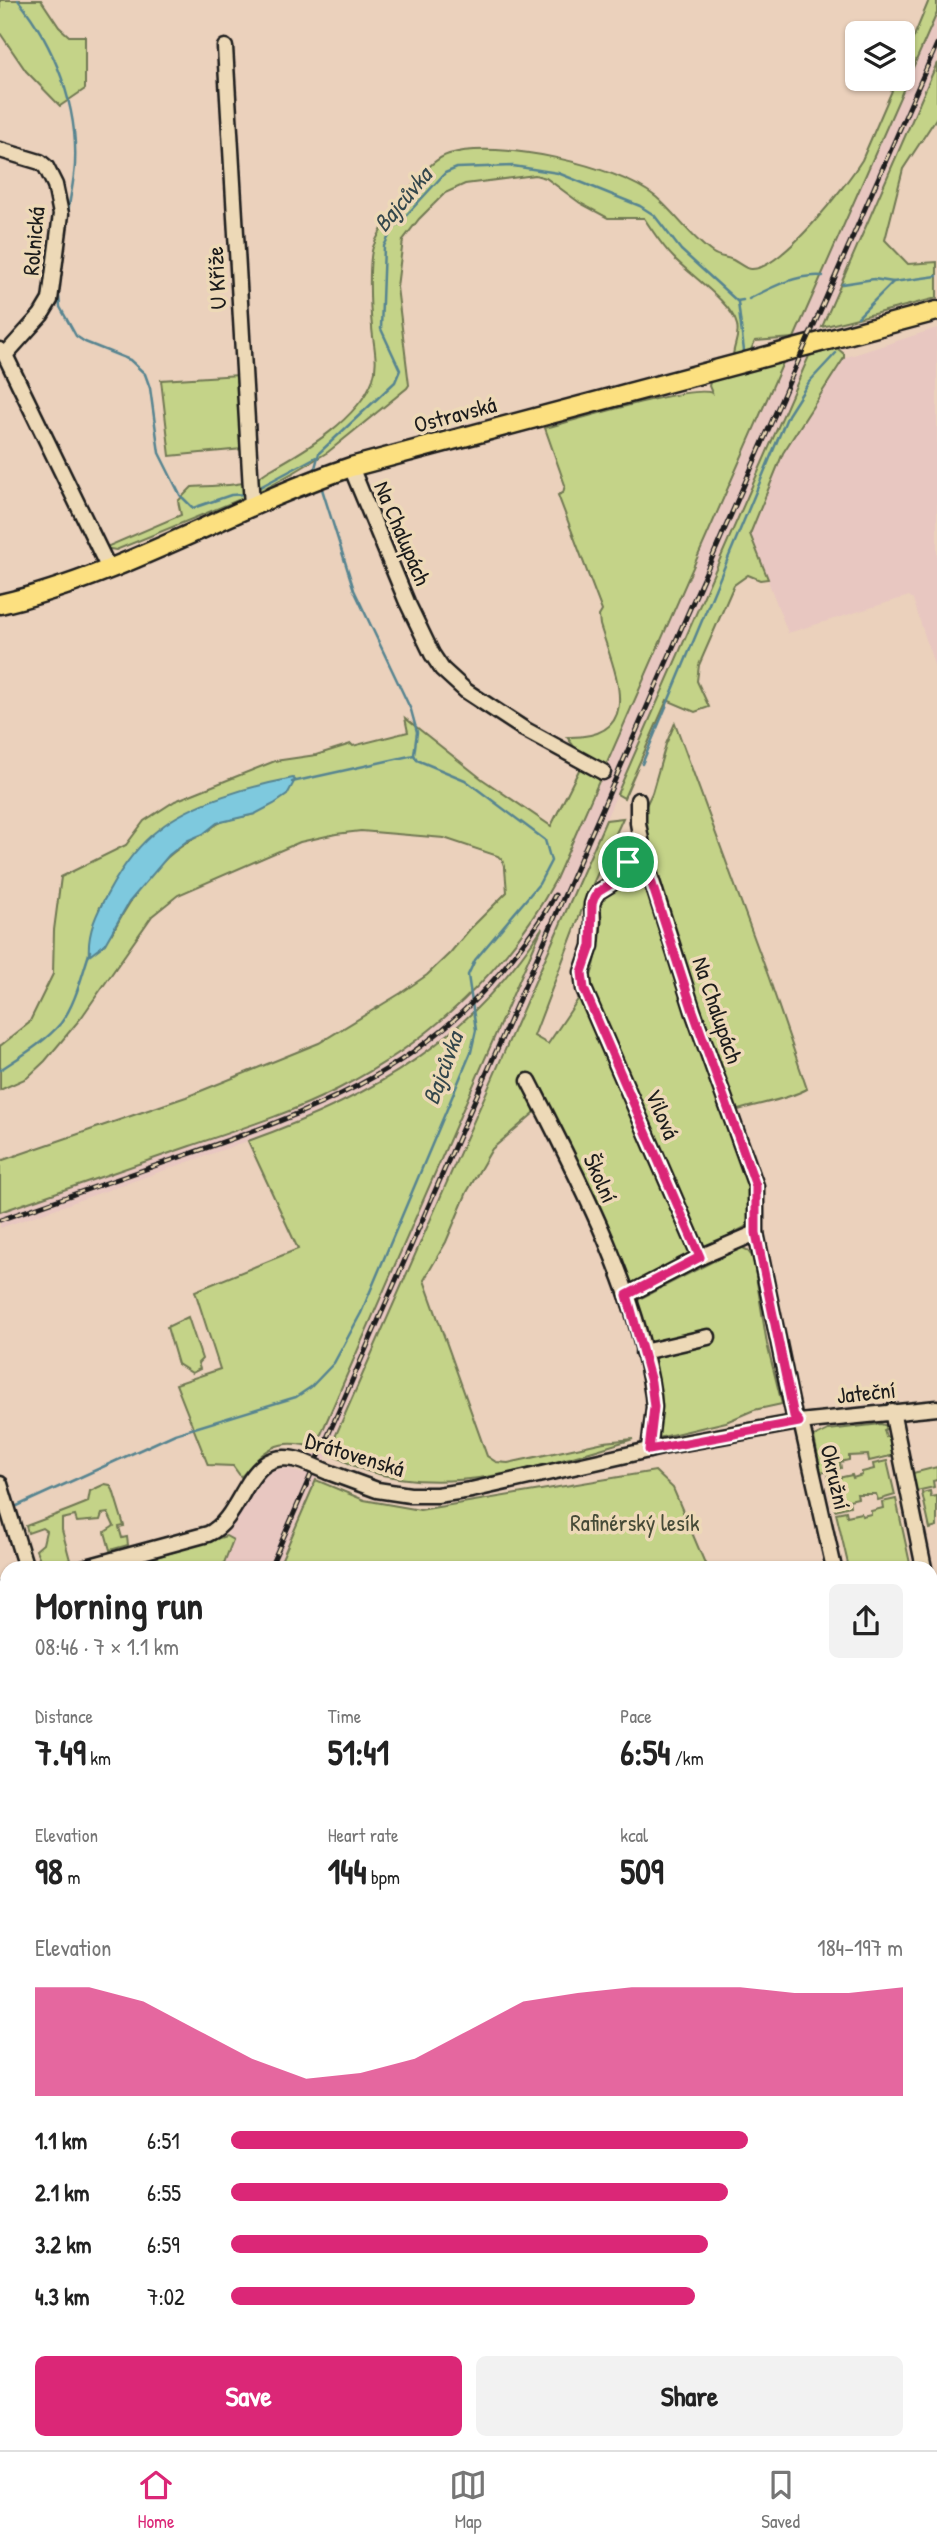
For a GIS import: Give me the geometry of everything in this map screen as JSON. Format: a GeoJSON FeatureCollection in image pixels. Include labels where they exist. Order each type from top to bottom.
{"type":"FeatureCollection","features":[{"type":"Feature","properties":{"kind":"main road","name":"Ostravská"},"geometry":{"type":"LineString","coordinates":[[0,604],[71,584],[298,486],[351,467],[937,311]]}},
{"type":"Feature","properties":{"kind":"street","name":"U Kříže"},"geometry":{"type":"LineString","coordinates":[[225,47],[252,506]]}},
{"type":"Feature","properties":{"kind":"street","name":"Rolnická"},"geometry":{"type":"LineString","coordinates":[[0,150],[40,162],[46,167],[55,185],[61,214],[50,300],[41,314],[3,353],[109,569]]}},
{"type":"Feature","properties":{"kind":"street","name":"Na Chalupách"},"geometry":{"type":"LineString","coordinates":[[351,467],[407,602],[442,669],[466,691],[524,729],[603,772]]}},
{"type":"Feature","properties":{"kind":"street","name":"Na Chalupách"},"geometry":{"type":"LineString","coordinates":[[638,800],[643,856],[693,1011],[756,1186],[756,1233],[794,1416],[799,1422]]}},
{"type":"Feature","properties":{"kind":"street","name":"Vilová"},"geometry":{"type":"LineString","coordinates":[[643,856],[628,862],[611,884],[594,898],[591,946],[582,972],[584,989],[700,1257]]}},
{"type":"Feature","properties":{"kind":"street","name":"Školní"},"geometry":{"type":"LineString","coordinates":[[529,1081],[576,1174],[627,1295],[651,1382],[654,1407],[649,1450]]}},
{"type":"Feature","properties":{"kind":"street"},"geometry":{"type":"LineString","coordinates":[[627,1295],[700,1257],[756,1233]]}},
{"type":"Feature","properties":{"kind":"street"},"geometry":{"type":"LineString","coordinates":[[643,1352],[708,1338]]}},
{"type":"Feature","properties":{"kind":"street","name":"Jateční"},"geometry":{"type":"LineString","coordinates":[[799,1422],[937,1408]]}},
{"type":"Feature","properties":{"kind":"street"},"geometry":{"type":"LineString","coordinates":[[892,1411],[923,1561]]}},
{"type":"Feature","properties":{"kind":"street","name":"Okružní"},"geometry":{"type":"LineString","coordinates":[[649,1450],[799,1422],[832,1561]]}},
{"type":"Feature","properties":{"kind":"street","name":"Drátovenská"},"geometry":{"type":"LineString","coordinates":[[109,1561],[208,1534],[219,1528],[229,1518],[250,1478],[264,1465],[284,1458],[304,1462],[377,1490],[410,1495],[437,1495],[495,1485],[649,1450]]}},
{"type":"Feature","properties":{"kind":"street"},"geometry":{"type":"LineString","coordinates":[[0,1484],[24,1561]]}},
{"type":"Feature","properties":{"kind":"shaded area"},"geometry":{"type":"Polygon","coordinates":[[[937,13],[937,63],[281,1561],[225,1561],[233,1540],[226,1536],[262,1477],[276,1469],[288,1468],[303,1474],[540,933],[497,988],[447,1035],[397,1073],[345,1103],[296,1124],[0,1228],[0,1212],[291,1110],[338,1089],[389,1061],[438,1024],[474,991],[515,942],[543,902],[578,831],[903,91],[915,91],[915,63],[937,13]]]}},
{"type":"Feature","properties":{"kind":"shaded area"},"geometry":{"type":"Polygon","coordinates":[[[937,328],[937,674],[913,599],[909,596],[788,633],[750,534],[783,453],[844,358],[937,328]]]}},
{"type":"Feature","properties":{"kind":"green space"},"geometry":{"type":"Polygon","coordinates":[[[0,0],[41,0],[59,27],[69,36],[85,36],[85,89],[60,106],[26,71],[0,33],[0,0]]]}},
{"type":"Feature","properties":{"kind":"green space"},"geometry":{"type":"Polygon","coordinates":[[[929,0],[937,0],[937,13],[915,63],[915,34],[929,0]]]}},
{"type":"Feature","properties":{"kind":"green space"},"geometry":{"type":"Polygon","coordinates":[[[937,63],[937,117],[903,169],[885,240],[908,264],[937,262],[937,298],[822,327],[937,63]]]}},
{"type":"Feature","properties":{"kind":"green space"},"geometry":{"type":"Polygon","coordinates":[[[892,91],[903,91],[794,338],[755,341],[750,352],[733,357],[738,334],[734,317],[719,299],[670,253],[644,218],[608,218],[580,203],[546,178],[535,175],[465,184],[445,193],[403,240],[397,287],[409,385],[407,388],[328,452],[258,492],[116,550],[104,548],[181,515],[178,501],[192,487],[231,485],[256,479],[313,444],[355,408],[366,394],[376,366],[370,298],[373,247],[402,198],[438,159],[470,150],[496,150],[586,165],[638,185],[656,197],[705,247],[749,269],[764,266],[795,242],[843,187],[862,160],[892,91]]]}},
{"type":"Feature","properties":{"kind":"green space"},"geometry":{"type":"Polygon","coordinates":[[[837,348],[844,354],[844,358],[783,453],[750,534],[768,579],[760,580],[748,575],[734,585],[699,665],[697,681],[709,707],[695,712],[667,700],[624,798],[617,794],[809,356],[837,348]]]}},
{"type":"Feature","properties":{"kind":"green space"},"geometry":{"type":"Polygon","coordinates":[[[785,358],[556,879],[514,944],[490,973],[463,1001],[404,1049],[338,1089],[265,1120],[0,1212],[0,1161],[186,1097],[319,1043],[427,975],[507,892],[505,869],[498,856],[444,838],[361,831],[300,842],[178,895],[152,916],[81,1018],[45,1061],[27,1078],[0,1090],[0,1046],[29,1023],[53,974],[54,930],[61,877],[126,845],[144,821],[175,801],[275,761],[316,755],[351,744],[353,746],[408,732],[405,718],[482,779],[551,826],[584,760],[567,737],[592,735],[608,727],[617,715],[619,699],[617,681],[600,625],[599,616],[602,611],[558,495],[563,493],[565,485],[545,428],[658,398],[700,392],[712,393],[709,386],[711,379],[785,358]],[[242,792],[193,809],[156,833],[126,866],[99,909],[112,933],[139,889],[172,853],[219,823],[255,814],[242,792]]]}},
{"type":"Feature","properties":{"kind":"green space"},"geometry":{"type":"Polygon","coordinates":[[[239,375],[242,449],[170,456],[161,380],[239,375]]]}},
{"type":"Feature","properties":{"kind":"green space"},"geometry":{"type":"Polygon","coordinates":[[[675,723],[807,1089],[735,1111],[651,870],[642,814],[652,793],[675,723]]]}},
{"type":"Feature","properties":{"kind":"green space"},"geometry":{"type":"Polygon","coordinates":[[[623,818],[586,899],[534,1036],[548,1044],[581,995],[695,1254],[629,1289],[539,1095],[534,1113],[492,1149],[467,1192],[446,1242],[424,1280],[487,1456],[496,1462],[508,1463],[604,1442],[633,1439],[535,1467],[467,1479],[434,1481],[400,1478],[362,1469],[328,1453],[606,820],[623,818]]]}},
{"type":"Feature","properties":{"kind":"green space"},"geometry":{"type":"Polygon","coordinates":[[[638,861],[689,1021],[750,1186],[750,1221],[745,1227],[704,1249],[588,983],[595,964],[597,945],[594,906],[596,900],[638,861]]]}},
{"type":"Feature","properties":{"kind":"green space"},"geometry":{"type":"Polygon","coordinates":[[[542,928],[315,1448],[291,1444],[272,1448],[257,1459],[241,1477],[233,1466],[208,1465],[176,1384],[220,1369],[195,1291],[298,1249],[248,1141],[337,1105],[414,1060],[449,1034],[482,1003],[513,968],[542,928]]]}},
{"type":"Feature","properties":{"kind":"green space"},"geometry":{"type":"Polygon","coordinates":[[[741,1247],[753,1257],[767,1344],[782,1404],[754,1410],[726,1422],[654,1439],[635,1311],[639,1299],[741,1247]]]}},
{"type":"Feature","properties":{"kind":"green space"},"geometry":{"type":"Polygon","coordinates":[[[188,1317],[202,1359],[198,1363],[200,1369],[192,1373],[178,1364],[167,1327],[188,1317]]]}},
{"type":"Feature","properties":{"kind":"green space"},"geometry":{"type":"Polygon","coordinates":[[[881,1424],[890,1427],[884,1430],[886,1437],[891,1436],[895,1455],[869,1461],[868,1455],[849,1456],[849,1460],[840,1462],[841,1468],[821,1473],[814,1437],[828,1430],[881,1424]]]}},
{"type":"Feature","properties":{"kind":"green space"},"geometry":{"type":"Polygon","coordinates":[[[887,1461],[895,1495],[878,1500],[876,1494],[857,1494],[858,1498],[849,1500],[850,1506],[835,1510],[828,1475],[837,1473],[838,1478],[852,1475],[853,1478],[874,1469],[873,1464],[887,1461]]]}},
{"type":"Feature","properties":{"kind":"green space"},"geometry":{"type":"Polygon","coordinates":[[[937,1467],[934,1487],[912,1492],[909,1474],[937,1467]]]}},
{"type":"Feature","properties":{"kind":"green space","name":"Rafinérský lesík"},"geometry":{"type":"Polygon","coordinates":[[[655,1471],[673,1488],[704,1561],[281,1561],[316,1480],[364,1500],[420,1510],[655,1471]]]}},
{"type":"Feature","properties":{"kind":"green space"},"geometry":{"type":"Polygon","coordinates":[[[105,1484],[110,1485],[124,1526],[119,1527],[122,1538],[127,1537],[128,1545],[110,1550],[105,1532],[114,1526],[108,1513],[102,1514],[100,1520],[77,1522],[75,1516],[62,1519],[62,1530],[70,1560],[41,1561],[36,1550],[43,1544],[46,1531],[42,1528],[28,1533],[26,1526],[88,1502],[90,1491],[105,1484]]]}},
{"type":"Feature","properties":{"kind":"green space"},"geometry":{"type":"Polygon","coordinates":[[[930,1491],[931,1497],[937,1496],[937,1527],[930,1529],[922,1493],[930,1491]]]}},
{"type":"Feature","properties":{"kind":"green space"},"geometry":{"type":"Polygon","coordinates":[[[896,1499],[909,1561],[847,1561],[836,1513],[846,1511],[847,1516],[871,1514],[871,1511],[883,1508],[882,1502],[896,1499]]]}},
{"type":"Feature","properties":{"kind":"green space"},"geometry":{"type":"Polygon","coordinates":[[[226,1536],[233,1540],[225,1561],[143,1561],[226,1536]]]}},
{"type":"Feature","properties":{"kind":"water"},"geometry":{"type":"Polygon","coordinates":[[[293,778],[295,780],[287,795],[274,804],[255,814],[217,823],[169,855],[129,902],[105,944],[89,956],[91,930],[101,907],[125,866],[151,835],[173,819],[205,803],[293,778]]]}},
{"type":"Feature","properties":{"kind":"waterway"},"geometry":{"type":"LineString","coordinates":[[18,0],[43,37],[68,99],[75,143],[75,165],[68,213]]}},
{"type":"Feature","properties":{"kind":"waterway","name":"Bajcůvka"},"geometry":{"type":"LineString","coordinates":[[315,468],[319,453],[395,382],[400,370],[381,329],[384,246],[391,232],[445,173],[457,168],[513,166],[558,173],[640,206],[654,215],[681,250],[737,301],[743,300]]}},
{"type":"Feature","properties":{"kind":"waterway","name":"Bajcůvka"},"geometry":{"type":"LineString","coordinates":[[749,299],[794,279],[823,276]]}},
{"type":"Feature","properties":{"kind":"waterway","name":"Bajcůvka"},"geometry":{"type":"LineString","coordinates":[[842,284],[874,279],[893,282],[937,276]]}},
{"type":"Feature","properties":{"kind":"waterway"},"geometry":{"type":"LineString","coordinates":[[858,317],[893,282]]}},
{"type":"Feature","properties":{"kind":"waterway"},"geometry":{"type":"LineString","coordinates":[[58,285],[60,307],[76,336],[130,360],[145,374],[150,388],[159,453],[180,495],[193,508],[231,495],[246,494]]}},
{"type":"Feature","properties":{"kind":"waterway"},"geometry":{"type":"LineString","coordinates":[[738,302],[744,351]]}},
{"type":"Feature","properties":{"kind":"waterway"},"geometry":{"type":"LineString","coordinates":[[642,764],[788,415],[809,382],[836,353]]}},
{"type":"Feature","properties":{"kind":"waterway"},"geometry":{"type":"LineString","coordinates":[[260,487],[316,457]]}},
{"type":"Feature","properties":{"kind":"waterway","name":"Bajcůvka"},"geometry":{"type":"LineString","coordinates":[[17,1506],[175,1434],[296,1397],[311,1387],[334,1363],[361,1313],[471,1052],[476,1030],[468,975],[475,960],[539,884],[551,861],[545,840],[465,780],[417,760],[414,755],[417,732],[411,710],[354,590],[322,489]]}},
{"type":"Feature","properties":{"kind":"waterway"},"geometry":{"type":"LineString","coordinates":[[292,782],[414,755]]}},
{"type":"Feature","properties":{"kind":"waterway"},"geometry":{"type":"LineString","coordinates":[[0,1070],[40,1043],[61,1023],[75,997],[90,951]]}},
{"type":"Feature","properties":{"kind":"railway"},"geometry":{"type":"LineString","coordinates":[[273,1561],[937,44]]}},
{"type":"Feature","properties":{"kind":"railway"},"geometry":{"type":"LineString","coordinates":[[0,1220],[276,1123],[318,1105],[397,1063],[434,1036],[469,1005],[503,969],[544,915],[555,895]]}},
{"type":"Feature","properties":{"kind":"route"},"geometry":{"type":"LineString","coordinates":[[643,856],[693,1011],[756,1186],[756,1233],[772,1320],[794,1416],[799,1422],[649,1450],[654,1407],[651,1382],[627,1295],[700,1257],[584,989],[582,972],[591,946],[594,898],[611,884],[628,862],[643,856]]}}]}
